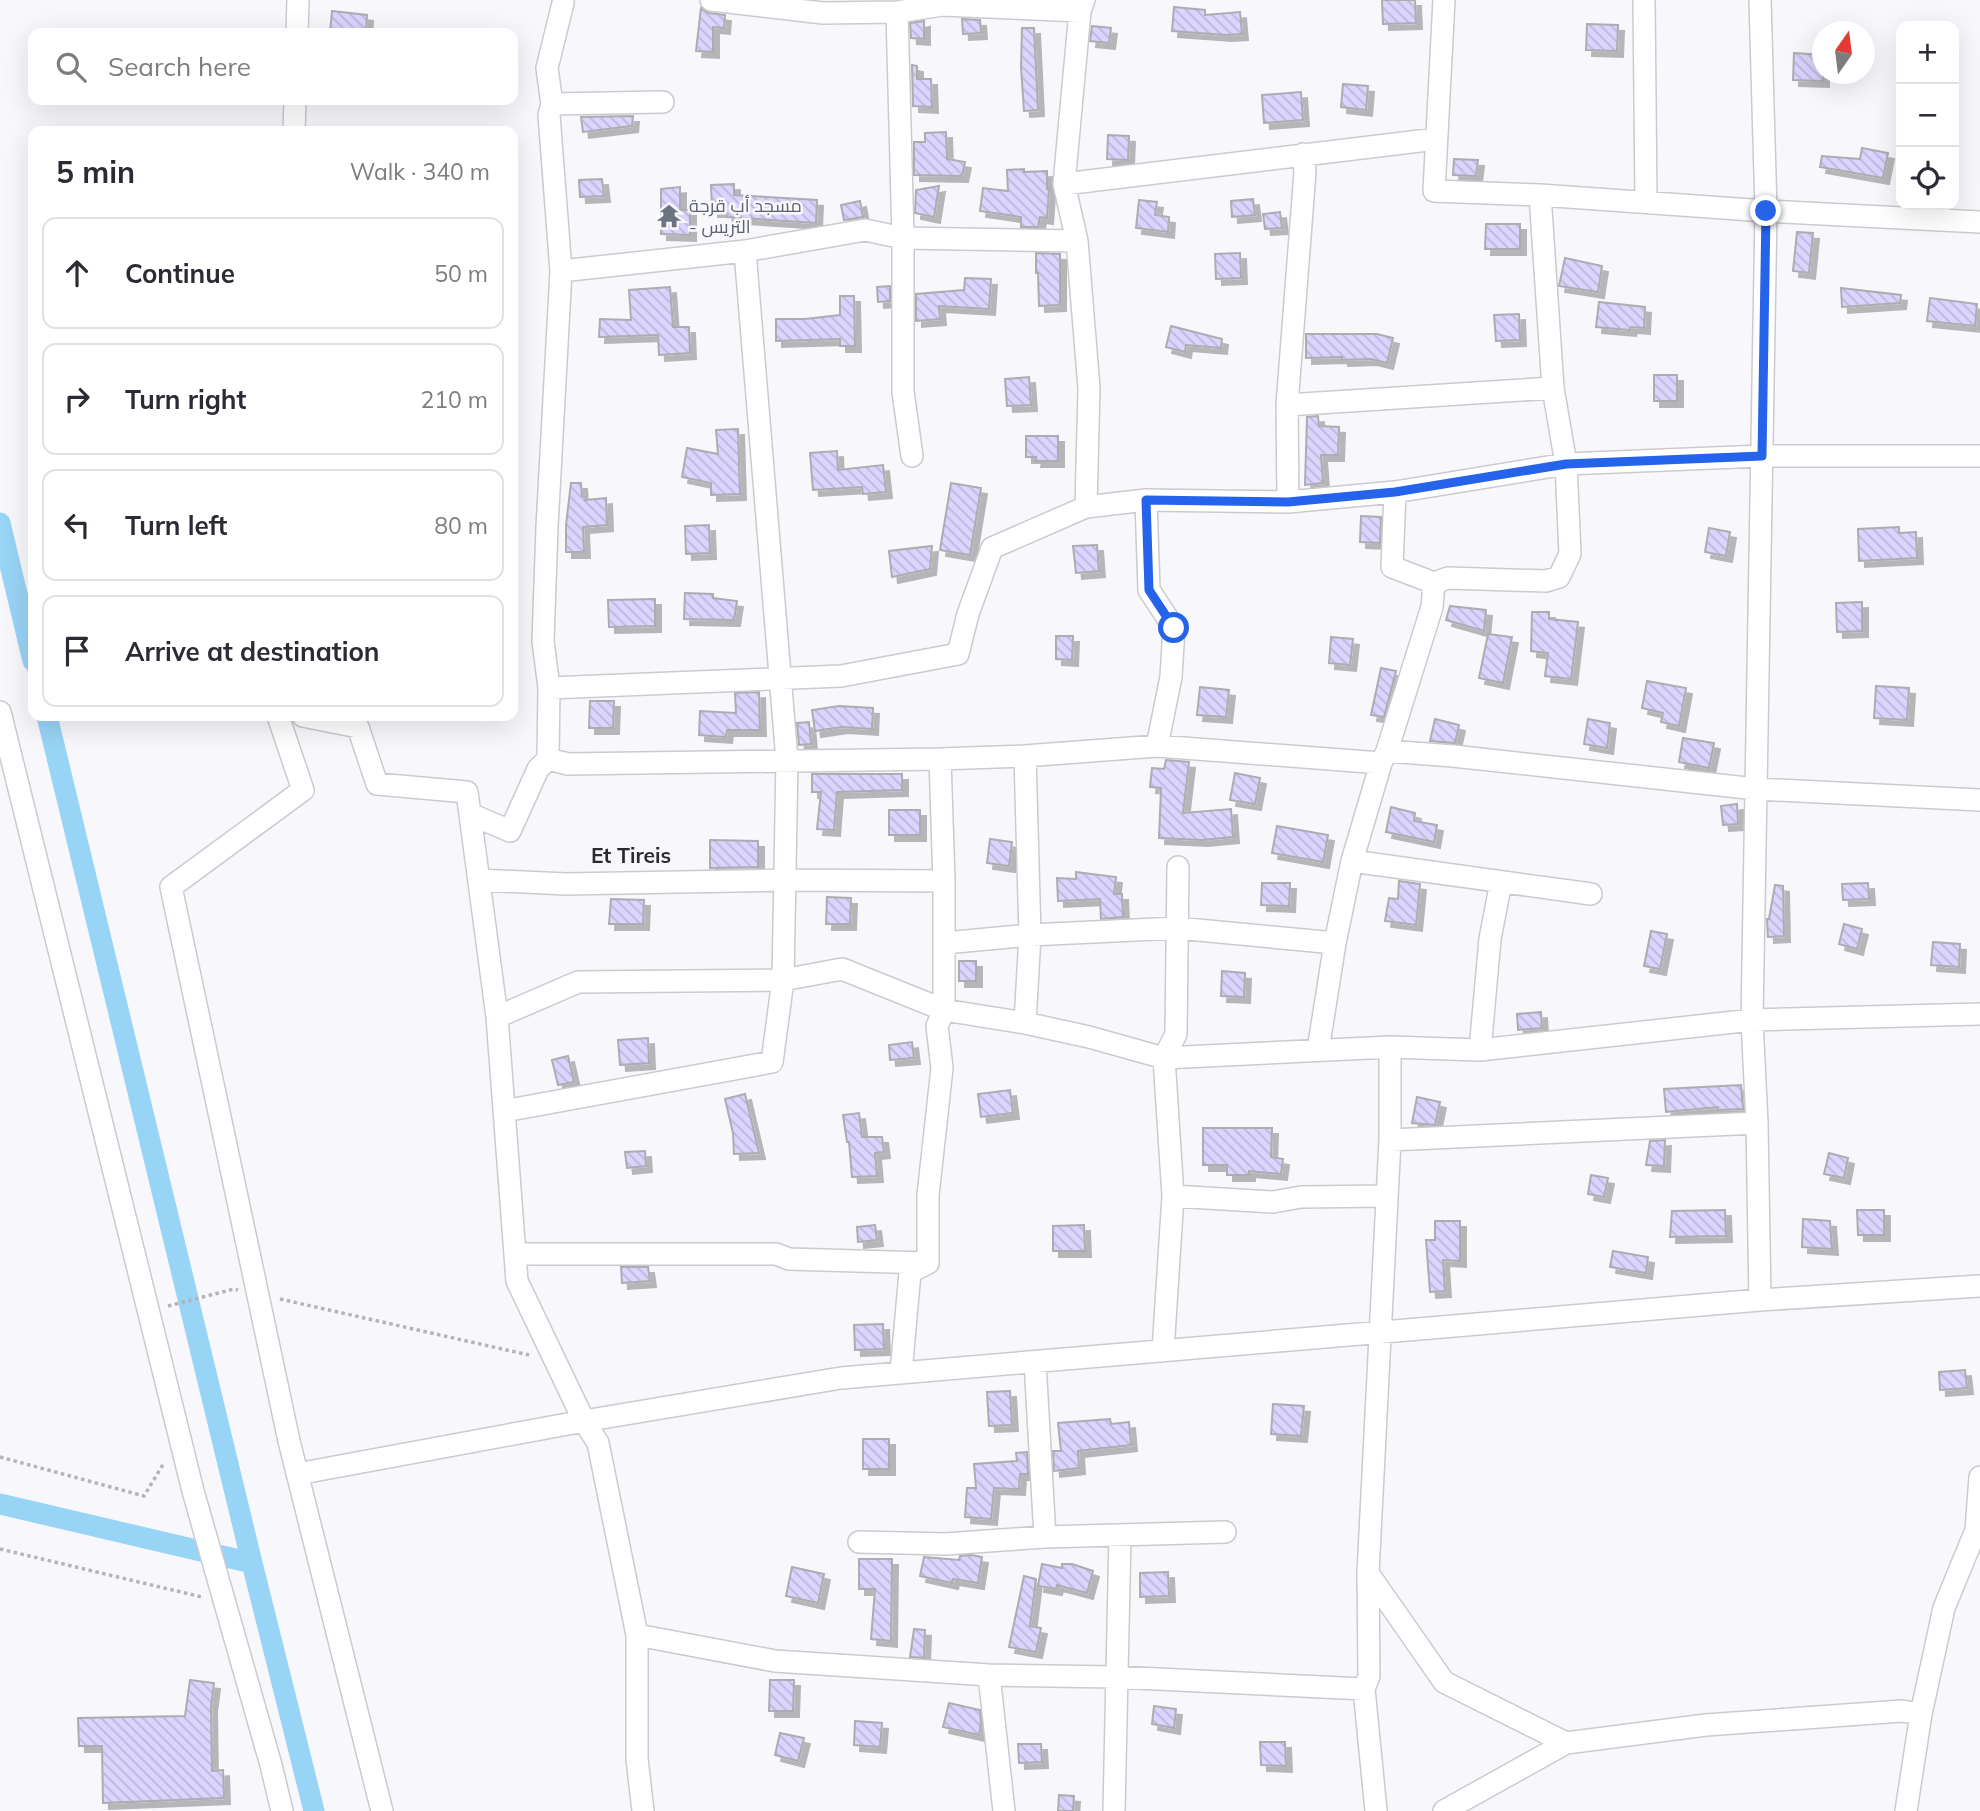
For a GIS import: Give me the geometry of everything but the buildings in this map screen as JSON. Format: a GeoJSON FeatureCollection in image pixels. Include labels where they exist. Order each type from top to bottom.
{"type":"FeatureCollection","features":[{"type":"Feature","properties":{"kind":"street"},"geometry":{"type":"LineString","coordinates":[[297,28],[298,0]]}},
{"type":"Feature","properties":{"kind":"street"},"geometry":{"type":"LineString","coordinates":[[711,0],[897,12],[942,2],[1082,6],[1064,184],[1077,242],[1089,388],[1086,506]]}},
{"type":"Feature","properties":{"kind":"street"},"geometry":{"type":"LineString","coordinates":[[1444,0],[1434,191],[1980,222]]}},
{"type":"Feature","properties":{"kind":"street"},"geometry":{"type":"LineString","coordinates":[[1644,0],[1646,202]]}},
{"type":"Feature","properties":{"kind":"street"},"geometry":{"type":"LineString","coordinates":[[1760,0],[1766,211],[1752,1020],[1760,1300]]}},
{"type":"Feature","properties":{"kind":"street"},"geometry":{"type":"LineString","coordinates":[[470,814],[510,831],[538,769],[548,759],[549,688],[543,628],[561,271],[549,115],[552,104],[547,68],[564,1]]}},
{"type":"Feature","properties":{"kind":"street"},"geometry":{"type":"LineString","coordinates":[[897,12],[904,238],[903,392],[912,456]]}},
{"type":"Feature","properties":{"kind":"street"},"geometry":{"type":"LineString","coordinates":[[552,104],[663,102]]}},
{"type":"Feature","properties":{"kind":"street"},"geometry":{"type":"LineString","coordinates":[[294,126],[295,105]]}},
{"type":"Feature","properties":{"kind":"street"},"geometry":{"type":"LineString","coordinates":[[1064,184],[1436,139]]}},
{"type":"Feature","properties":{"kind":"street"},"geometry":{"type":"LineString","coordinates":[[1288,502],[1287,405],[1305,172],[1303,153]]}},
{"type":"Feature","properties":{"kind":"street"},"geometry":{"type":"LineString","coordinates":[[1395,492],[1392,567],[1434,583],[1448,578],[1546,581],[1559,577],[1570,554],[1566,464],[1553,388],[1540,195]]}},
{"type":"Feature","properties":{"kind":"street"},"geometry":{"type":"LineString","coordinates":[[561,271],[745,251],[866,230],[904,238],[1077,242]]}},
{"type":"Feature","properties":{"kind":"street"},"geometry":{"type":"LineString","coordinates":[[504,1111],[772,1062],[783,980],[787,760],[745,251]]}},
{"type":"Feature","properties":{"kind":"street"},"geometry":{"type":"LineString","coordinates":[[1287,405],[1553,388]]}},
{"type":"Feature","properties":{"kind":"street"},"geometry":{"type":"LineString","coordinates":[[549,688],[841,676],[958,654],[968,614],[992,548],[1086,506],[1146,500],[1288,502],[1395,492],[1566,464],[1762,456],[1980,456]]}},
{"type":"Feature","properties":{"kind":"street"},"geometry":{"type":"LineString","coordinates":[[1146,500],[1149,590],[1174,628],[1171,677],[1157,746]]}},
{"type":"Feature","properties":{"kind":"street"},"geometry":{"type":"LineString","coordinates":[[1318,1050],[1335,943],[1352,861],[1432,607],[1434,583]]}},
{"type":"Feature","properties":{"kind":"street"},"geometry":{"type":"LineString","coordinates":[[0,712],[193,1491],[282,1811]]}},
{"type":"Feature","properties":{"kind":"street"},"geometry":{"type":"LineString","coordinates":[[280,721],[303,790],[171,887],[298,1474],[382,1811]]}},
{"type":"Feature","properties":{"kind":"street"},"geometry":{"type":"LineString","coordinates":[[328,721],[358,727],[377,784],[467,792],[497,1017],[517,1282],[584,1421],[598,1443],[638,1635],[637,1759],[643,1811]]}},
{"type":"Feature","properties":{"kind":"street"},"geometry":{"type":"LineString","coordinates":[[548,759],[568,764],[940,759],[1157,746],[1384,757],[1467,758],[1756,789],[1980,800]]}},
{"type":"Feature","properties":{"kind":"street"},"geometry":{"type":"LineString","coordinates":[[1025,756],[1030,935],[1025,1023]]}},
{"type":"Feature","properties":{"kind":"street"},"geometry":{"type":"LineString","coordinates":[[928,1263],[928,1195],[943,1068],[937,1026],[944,1010],[945,943],[940,759]]}},
{"type":"Feature","properties":{"kind":"street"},"geometry":{"type":"LineString","coordinates":[[1352,861],[1591,894]]}},
{"type":"Feature","properties":{"kind":"street"},"geometry":{"type":"LineString","coordinates":[[1163,1351],[1173,1196],[1164,1058],[1176,1034],[1178,867]]}},
{"type":"Feature","properties":{"kind":"street"},"geometry":{"type":"LineString","coordinates":[[479,880],[566,884],[786,880],[944,881]]}},
{"type":"Feature","properties":{"kind":"street"},"geometry":{"type":"LineString","coordinates":[[1480,1050],[1490,939],[1501,882]]}},
{"type":"Feature","properties":{"kind":"street"},"geometry":{"type":"LineString","coordinates":[[945,943],[1030,935],[1177,928],[1335,943]]}},
{"type":"Feature","properties":{"kind":"street"},"geometry":{"type":"LineString","coordinates":[[497,1017],[578,982],[783,980],[842,969],[944,1010],[1025,1023],[1164,1058],[1390,1047],[1480,1050],[1752,1020],[1980,1014]]}},
{"type":"Feature","properties":{"kind":"street"},"geometry":{"type":"LineString","coordinates":[[1376,1811],[1364,1689],[1369,1676],[1368,1573],[1390,1140],[1390,1047]]}},
{"type":"Feature","properties":{"kind":"street"},"geometry":{"type":"LineString","coordinates":[[1390,1140],[1757,1123]]}},
{"type":"Feature","properties":{"kind":"street"},"geometry":{"type":"LineString","coordinates":[[1173,1196],[1273,1202],[1301,1196],[1386,1196]]}},
{"type":"Feature","properties":{"kind":"street"},"geometry":{"type":"LineString","coordinates":[[514,1254],[776,1254],[789,1258],[928,1263]]}},
{"type":"Feature","properties":{"kind":"street"},"geometry":{"type":"LineString","coordinates":[[901,1373],[910,1272],[928,1263]]}},
{"type":"Feature","properties":{"kind":"street"},"geometry":{"type":"LineString","coordinates":[[298,1474],[584,1421],[841,1378],[1760,1300],[1980,1286]]}},
{"type":"Feature","properties":{"kind":"street"},"geometry":{"type":"LineString","coordinates":[[1035,1362],[1045,1537]]}},
{"type":"Feature","properties":{"kind":"street"},"geometry":{"type":"LineString","coordinates":[[1906,1811],[1921,1714],[1944,1608],[1978,1530],[1980,1477]]}},
{"type":"Feature","properties":{"kind":"street"},"geometry":{"type":"LineString","coordinates":[[859,1542],[945,1544],[1045,1537],[1225,1532]]}},
{"type":"Feature","properties":{"kind":"street"},"geometry":{"type":"LineString","coordinates":[[1114,1811],[1120,1536]]}},
{"type":"Feature","properties":{"kind":"street"},"geometry":{"type":"LineString","coordinates":[[1368,1573],[1444,1682],[1566,1742]]}},
{"type":"Feature","properties":{"kind":"street"},"geometry":{"type":"LineString","coordinates":[[638,1635],[775,1661],[989,1675],[1116,1677],[1364,1689]]}},
{"type":"Feature","properties":{"kind":"street"},"geometry":{"type":"LineString","coordinates":[[989,1675],[1004,1811]]}},
{"type":"Feature","properties":{"kind":"street"},"geometry":{"type":"LineString","coordinates":[[1444,1811],[1566,1742],[1706,1725],[1902,1712],[1921,1714]]}},
{"type":"Feature","properties":{"kind":"path"},"geometry":{"type":"LineString","coordinates":[[168,1306],[231,1290],[555,1360]]}},
{"type":"Feature","properties":{"kind":"path"},"geometry":{"type":"LineString","coordinates":[[0,1457],[144,1496],[170,1453]]}},
{"type":"Feature","properties":{"kind":"path"},"geometry":{"type":"LineString","coordinates":[[0,1549],[225,1603]]}},
{"type":"Feature","properties":{"kind":"waterway"},"geometry":{"type":"LineString","coordinates":[[0,523],[28,640]]}},
{"type":"Feature","properties":{"kind":"waterway"},"geometry":{"type":"LineString","coordinates":[[48,721],[314,1811]]}},
{"type":"Feature","properties":{"kind":"waterway"},"geometry":{"type":"LineString","coordinates":[[0,1504],[252,1563]]}},
{"type":"Feature","properties":{"kind":"place","name":"مسجد أب قرجة - التريس"},"geometry":{"type":"Point","coordinates":[669,216]}},
{"type":"Feature","properties":{"kind":"district","name":"Et Tireis"},"geometry":{"type":"Point","coordinates":[631,856]}},
{"type":"Feature","properties":{"kind":"route"},"geometry":{"type":"LineString","coordinates":[[1174,628],[1149,590],[1146,500],[1288,502],[1395,492],[1566,464],[1762,456],[1766,211]]}}]}
